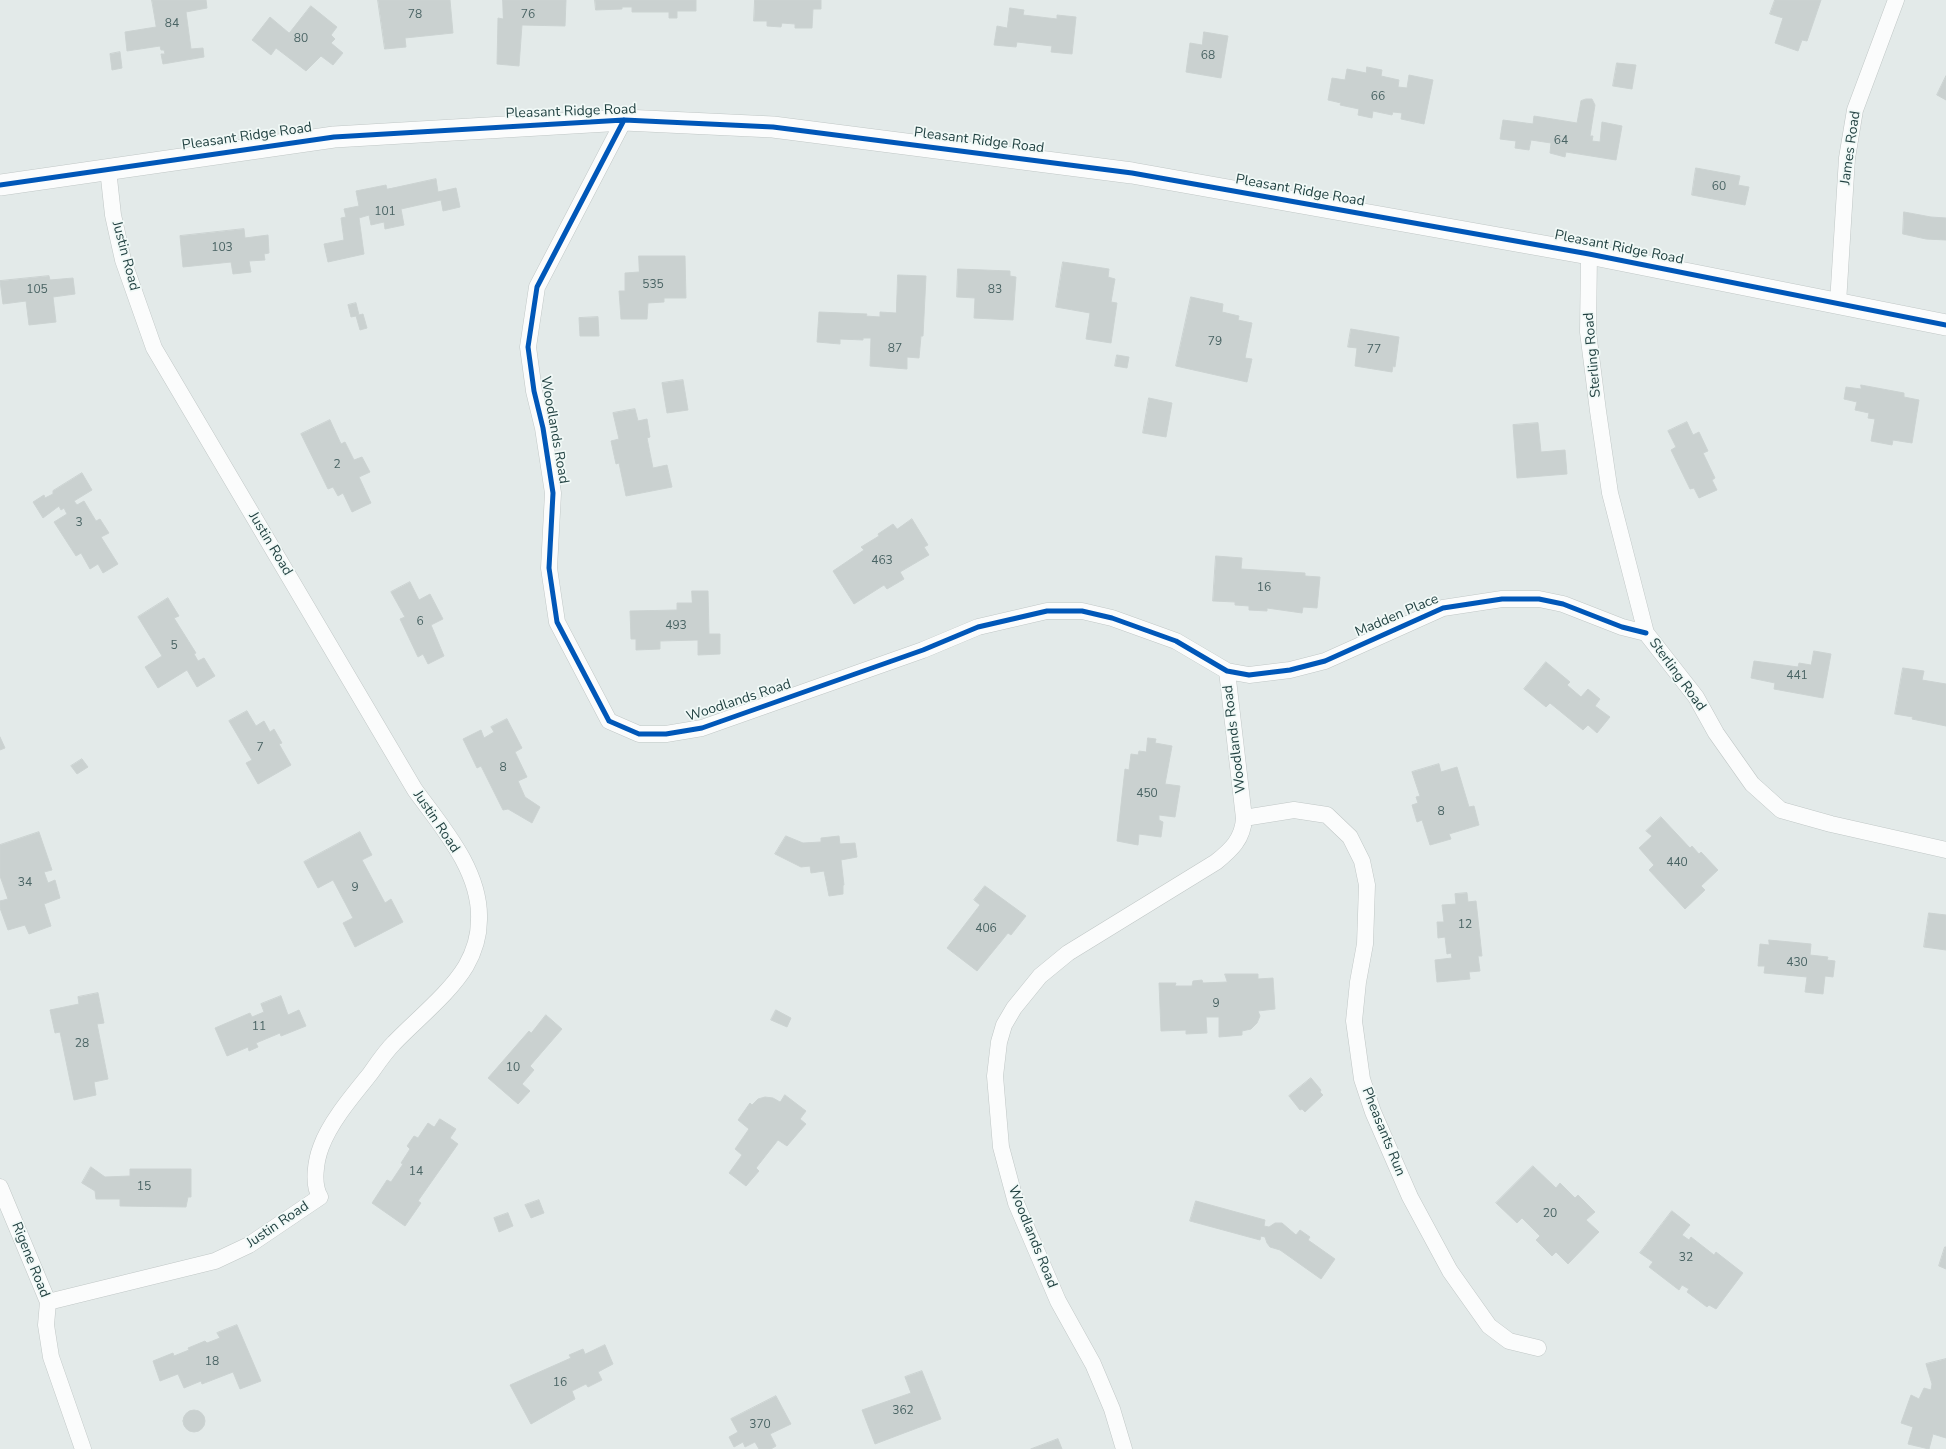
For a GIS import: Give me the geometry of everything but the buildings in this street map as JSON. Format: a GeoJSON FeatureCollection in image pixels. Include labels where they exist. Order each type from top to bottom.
{"type":"FeatureCollection","features":[{"type":"Feature","properties":{"kind":"street","name":"James Road"},"geometry":{"type":"LineString","coordinates":[[1838,303],[1847,158],[1856,110],[1896,0]]}},
{"type":"Feature","properties":{"kind":"street","name":"Pleasant Ridge Road"},"geometry":{"type":"LineString","coordinates":[[0,185],[334,137],[624,120],[773,127],[1132,173],[1589,254],[1946,325]]}},
{"type":"Feature","properties":{"kind":"street","name":"Woodlands Road"},"geometry":{"type":"LineString","coordinates":[[624,120],[537,287],[528,347],[534,391],[543,428],[553,493],[549,568],[557,622],[609,721],[639,734],[666,734],[702,728],[923,650],[978,627],[1047,611],[1082,610],[1112,618],[1176,641],[1227,671],[1244,818],[1244,828],[1235,846],[1216,862],[1068,953],[1040,976],[1014,1008],[1004,1026],[999,1042],[995,1076],[1002,1147],[1016,1203],[1058,1301],[1094,1364],[1112,1409],[1124,1449]]}},
{"type":"Feature","properties":{"kind":"street","name":"Justin Road"},"geometry":{"type":"LineString","coordinates":[[48,1302],[216,1261],[249,1245],[320,1197],[317,1192],[317,1165],[322,1146],[343,1109],[392,1044],[440,997],[465,967],[476,945],[479,920],[477,897],[469,873],[450,837],[415,790],[154,348],[123,260],[113,215],[108,169]]}},
{"type":"Feature","properties":{"kind":"street","name":"Sterling Road"},"geometry":{"type":"LineString","coordinates":[[1589,254],[1588,332],[1610,493],[1646,633],[1696,697],[1716,733],[1752,784],[1781,810],[1831,824],[1946,850]]}},
{"type":"Feature","properties":{"kind":"street","name":"Madden Place"},"geometry":{"type":"LineString","coordinates":[[1227,671],[1249,675],[1290,670],[1325,661],[1443,608],[1502,599],[1539,599],[1563,604],[1622,627],[1646,633]]}},
{"type":"Feature","properties":{"kind":"street","name":"Pheasants Run"},"geometry":{"type":"LineString","coordinates":[[1244,818],[1294,810],[1327,815],[1350,837],[1362,861],[1367,885],[1365,944],[1358,982],[1354,1021],[1362,1079],[1373,1112],[1410,1197],[1450,1271],[1489,1326],[1509,1340],[1538,1348]]}},
{"type":"Feature","properties":{"kind":"street","name":"Rigene Road"},"geometry":{"type":"LineString","coordinates":[[0,1187],[48,1302],[46,1325],[51,1357],[83,1449]]}},
{"type":"Feature","properties":{"kind":"cycle path"},"geometry":{"type":"LineString","coordinates":[[624,120],[537,287],[528,347],[534,391],[543,428],[553,493],[549,568],[557,622],[609,721],[639,734],[666,734],[702,728],[923,650],[978,627],[1047,611],[1082,611],[1112,618],[1176,641],[1227,671],[1249,675],[1290,670],[1325,661],[1443,608],[1502,599],[1539,599],[1563,604],[1622,627],[1646,633]]}},
{"type":"Feature","properties":{"kind":"cycle path"},"geometry":{"type":"LineString","coordinates":[[0,185],[334,137],[624,120],[773,127],[1132,173],[1589,254],[1946,325]]}}]}
